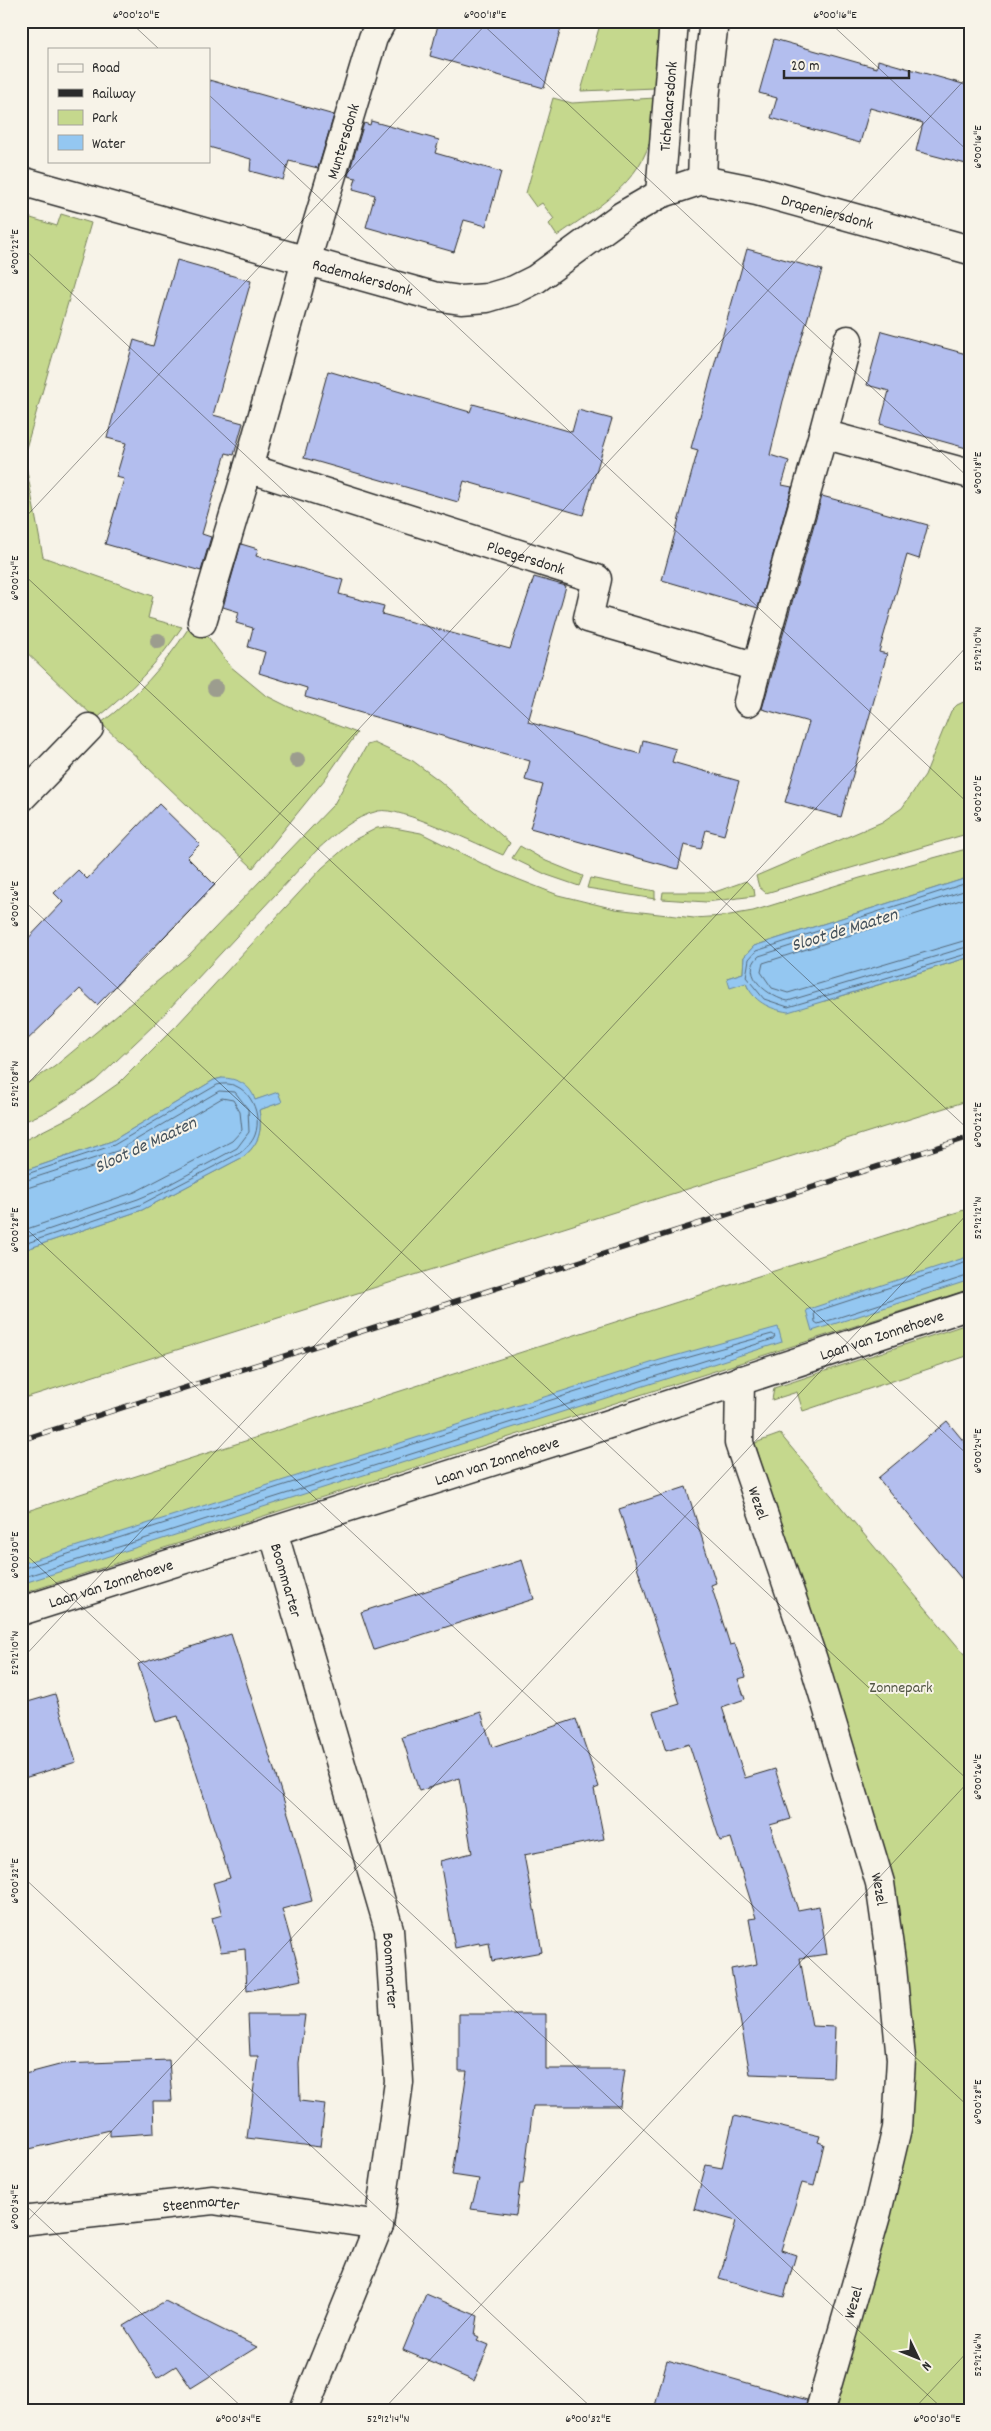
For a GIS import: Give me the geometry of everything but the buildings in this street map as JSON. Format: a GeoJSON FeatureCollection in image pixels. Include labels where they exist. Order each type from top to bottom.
{"type":"FeatureCollection","features":[{"type":"Feature","properties":{"kind":"street","name":"Muntersdonk"},"geometry":{"type":"LineString","coordinates":[[306,261],[373,38],[382,21]]}},
{"type":"Feature","properties":{"kind":"street","name":"Tichelaarsdonk"},"geometry":{"type":"LineString","coordinates":[[674,21],[682,187]]}},
{"type":"Feature","properties":{"kind":"street"},"geometry":{"type":"LineString","coordinates":[[682,187],[705,98],[714,21]]}},
{"type":"Feature","properties":{"kind":"street","name":"Rademakersdonk"},"geometry":{"type":"LineString","coordinates":[[21,182],[434,296],[461,300],[487,298],[514,290],[536,279],[622,216],[682,187]]}},
{"type":"Feature","properties":{"kind":"street","name":"Drapeniersdonk"},"geometry":{"type":"LineString","coordinates":[[682,187],[757,192],[970,250]]}},
{"type":"Feature","properties":{"kind":"street"},"geometry":{"type":"LineString","coordinates":[[202,622],[248,468],[306,261]]}},
{"type":"Feature","properties":{"kind":"street"},"geometry":{"type":"LineString","coordinates":[[748,702],[848,340]]}},
{"type":"Feature","properties":{"kind":"street"},"geometry":{"type":"LineString","coordinates":[[823,434],[970,474]]}},
{"type":"Feature","properties":{"kind":"street","name":"Ploegersdonk"},"geometry":{"type":"LineString","coordinates":[[248,468],[597,579],[588,618],[757,667]]}},
{"type":"Feature","properties":{"kind":"street"},"geometry":{"type":"LineString","coordinates":[[21,798],[90,728]]}},
{"type":"Feature","properties":{"kind":"street","name":"Laan van Zonnehoeve"},"geometry":{"type":"LineString","coordinates":[[21,1611],[970,1305]]}},
{"type":"Feature","properties":{"kind":"street","name":"Wezel"},"geometry":{"type":"LineString","coordinates":[[740,1380],[739,1443],[813,1660],[880,1883],[901,2059],[897,2128],[878,2212],[820,2410]]}},
{"type":"Feature","properties":{"kind":"street","name":"Boommarter"},"geometry":{"type":"LineString","coordinates":[[273,1531],[388,1930],[399,2082],[380,2225],[304,2410]]}},
{"type":"Feature","properties":{"kind":"street","name":"Steenmarter"},"geometry":{"type":"LineString","coordinates":[[21,2221],[213,2200],[380,2225]]}},
{"type":"Feature","properties":{"kind":"green space"},"geometry":{"type":"Polygon","coordinates":[[[601,21],[662,21],[656,88],[581,91],[601,21]]]}},
{"type":"Feature","properties":{"kind":"green space"},"geometry":{"type":"Polygon","coordinates":[[[553,98],[572,103],[655,98],[652,133],[647,151],[638,166],[615,193],[557,236],[549,224],[554,219],[542,203],[536,207],[526,193],[553,98]]]}},
{"type":"Feature","properties":{"kind":"green space"},"geometry":{"type":"Polygon","coordinates":[[[61,214],[91,223],[24,455],[43,557],[153,596],[148,618],[182,627],[143,676],[96,719],[21,647],[21,215],[57,226],[61,214]]]}},
{"type":"Feature","properties":{"kind":"green space"},"geometry":{"type":"Polygon","coordinates":[[[188,629],[206,634],[230,666],[265,695],[289,707],[357,733],[325,779],[253,868],[101,723],[126,703],[149,680],[188,629]]]}},
{"type":"Feature","properties":{"kind":"green space"},"geometry":{"type":"Polygon","coordinates":[[[970,699],[970,833],[766,893],[759,887],[756,876],[882,822],[902,808],[925,775],[951,711],[957,705],[970,699]]]}},
{"type":"Feature","properties":{"kind":"green space"},"geometry":{"type":"Polygon","coordinates":[[[374,743],[413,761],[440,781],[510,843],[503,855],[459,835],[403,814],[378,811],[360,817],[317,850],[154,1025],[95,1081],[50,1110],[21,1123],[21,1087],[54,1067],[189,955],[334,804],[367,745],[374,743]]]}},
{"type":"Feature","properties":{"kind":"green space"},"geometry":{"type":"Polygon","coordinates":[[[389,827],[421,833],[497,871],[558,895],[615,909],[694,918],[724,916],[753,911],[860,878],[970,848],[970,877],[754,946],[744,957],[743,973],[727,978],[746,983],[748,988],[825,1001],[970,957],[970,1100],[21,1399],[21,1251],[142,1210],[243,1157],[256,1142],[260,1130],[259,1110],[281,1102],[278,1093],[255,1100],[222,1078],[214,1080],[112,1141],[21,1172],[21,1142],[72,1116],[119,1083],[177,1025],[322,868],[354,840],[377,828],[389,827]]]}},
{"type":"Feature","properties":{"kind":"green space"},"geometry":{"type":"Polygon","coordinates":[[[520,846],[546,861],[583,876],[579,886],[547,875],[512,858],[520,846]]]}},
{"type":"Feature","properties":{"kind":"green space"},"geometry":{"type":"Polygon","coordinates":[[[590,878],[655,891],[655,899],[587,888],[590,878]]]}},
{"type":"Feature","properties":{"kind":"green space"},"geometry":{"type":"Polygon","coordinates":[[[746,881],[754,889],[755,896],[706,902],[662,899],[663,892],[715,892],[746,881]]]}},
{"type":"Feature","properties":{"kind":"green space"},"geometry":{"type":"Polygon","coordinates":[[[970,1208],[970,1289],[21,1594],[21,1513],[970,1208]]]}},
{"type":"Feature","properties":{"kind":"green space"},"geometry":{"type":"Polygon","coordinates":[[[970,1323],[970,1355],[803,1411],[797,1392],[772,1400],[774,1388],[970,1323]]]}},
{"type":"Feature","properties":{"kind":"green space","name":"Zonnepark"},"geometry":{"type":"Polygon","coordinates":[[[780,1434],[970,1661],[970,2410],[828,2410],[888,2200],[892,1890],[755,1443],[780,1434]]]}},
{"type":"Feature","properties":{"kind":"water","name":"Sloot de Maaten"},"geometry":{"type":"Polygon","coordinates":[[[970,877],[970,957],[788,1012],[774,1009],[762,1003],[753,995],[746,983],[730,988],[727,978],[743,973],[744,957],[754,946],[970,877]]]}},
{"type":"Feature","properties":{"kind":"water","name":"Sloot de Maaten"},"geometry":{"type":"Polygon","coordinates":[[[222,1078],[233,1079],[243,1083],[250,1090],[255,1100],[278,1092],[282,1102],[259,1110],[260,1130],[256,1142],[249,1152],[243,1157],[142,1210],[21,1251],[21,1172],[112,1141],[214,1080],[222,1078]]]}},
{"type":"Feature","properties":{"kind":"water"},"geometry":{"type":"Polygon","coordinates":[[[970,1256],[970,1280],[812,1331],[806,1310],[970,1256]]]}},
{"type":"Feature","properties":{"kind":"water"},"geometry":{"type":"Polygon","coordinates":[[[778,1327],[782,1342],[21,1584],[21,1564],[660,1360],[778,1327]]]}},
{"type":"Feature","properties":{"kind":"railway"},"geometry":{"type":"LineString","coordinates":[[21,1440],[970,1137]]}}]}
